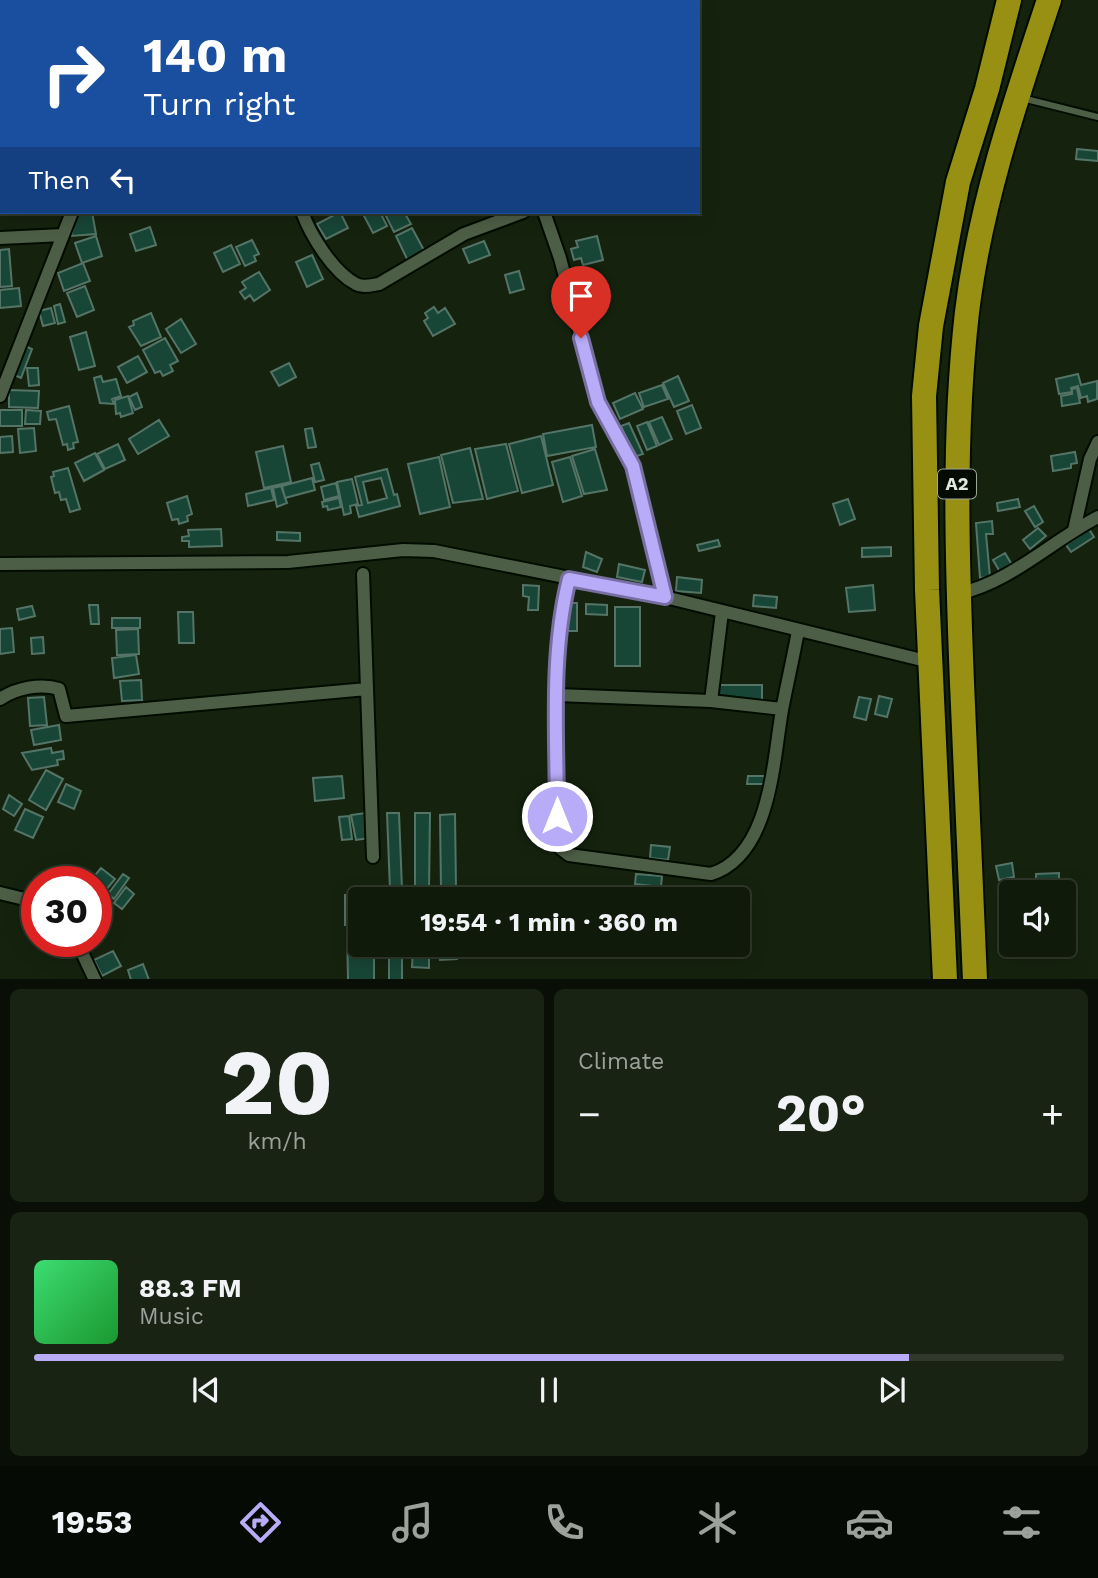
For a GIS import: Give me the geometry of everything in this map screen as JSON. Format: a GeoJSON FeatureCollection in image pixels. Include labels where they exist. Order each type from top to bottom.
{"type":"FeatureCollection","features":[{"type":"Feature","properties":{"kind":"highway","name":"A2"},"geometry":{"type":"LineString","coordinates":[[945,979],[930,663],[924,396],[931,326],[958,181],[987,89],[1009,0]]}},
{"type":"Feature","properties":{"kind":"highway","name":"A2"},"geometry":{"type":"LineString","coordinates":[[975,979],[958,594],[957,472],[967,310],[981,232],[1017,96],[1049,0]]}},
{"type":"Feature","properties":{"kind":"street"},"geometry":{"type":"LineString","coordinates":[[0,396],[71,214]]}},
{"type":"Feature","properties":{"kind":"street"},"geometry":{"type":"LineString","coordinates":[[303,214],[308,228],[340,270],[358,285],[365,286],[379,284],[464,234],[518,214]]}},
{"type":"Feature","properties":{"kind":"street"},"geometry":{"type":"LineString","coordinates":[[545,214],[560,258],[598,402],[633,466],[665,597]]}},
{"type":"Feature","properties":{"kind":"street"},"geometry":{"type":"LineString","coordinates":[[0,238],[63,235]]}},
{"type":"Feature","properties":{"kind":"street"},"geometry":{"type":"LineString","coordinates":[[1074,530],[1090,459],[1098,442]]}},
{"type":"Feature","properties":{"kind":"street"},"geometry":{"type":"LineString","coordinates":[[958,594],[985,588],[1001,580],[1074,530],[1096,522]]}},
{"type":"Feature","properties":{"kind":"street"},"geometry":{"type":"LineString","coordinates":[[0,564],[288,562],[424,551],[492,560],[569,579],[665,597],[930,663]]}},
{"type":"Feature","properties":{"kind":"street"},"geometry":{"type":"LineString","coordinates":[[363,574],[373,858]]}},
{"type":"Feature","properties":{"kind":"street"},"geometry":{"type":"LineString","coordinates":[[569,579],[561,610],[557,695],[557,840],[560,848],[569,855],[604,862],[711,874],[723,870],[736,859],[753,836],[769,793],[798,631]]}},
{"type":"Feature","properties":{"kind":"street"},"geometry":{"type":"LineString","coordinates":[[711,701],[722,612]]}},
{"type":"Feature","properties":{"kind":"street"},"geometry":{"type":"LineString","coordinates":[[0,699],[10,692],[48,685],[59,688],[66,716],[367,689]]}},
{"type":"Feature","properties":{"kind":"street"},"geometry":{"type":"LineString","coordinates":[[557,695],[711,701],[782,709]]}},
{"type":"Feature","properties":{"kind":"street"},"geometry":{"type":"LineString","coordinates":[[0,893],[21,898]]}},
{"type":"Feature","properties":{"kind":"street"},"geometry":{"type":"LineString","coordinates":[[84,957],[95,979]]}},
{"type":"Feature","properties":{"kind":"lane"},"geometry":{"type":"LineString","coordinates":[[1017,96],[1098,117]]}},
{"type":"Feature","properties":{"kind":"building"},"geometry":{"type":"Polygon","coordinates":[[[1077,149],[1098,151],[1098,161],[1076,159],[1077,149]]]}},
{"type":"Feature","properties":{"kind":"building"},"geometry":{"type":"Polygon","coordinates":[[[77,214],[92,214],[96,234],[71,236],[77,214]]]}},
{"type":"Feature","properties":{"kind":"building"},"geometry":{"type":"Polygon","coordinates":[[[341,214],[348,228],[326,239],[317,224],[341,214]]]}},
{"type":"Feature","properties":{"kind":"building"},"geometry":{"type":"Polygon","coordinates":[[[363,214],[381,214],[387,226],[373,233],[363,214]]]}},
{"type":"Feature","properties":{"kind":"building"},"geometry":{"type":"Polygon","coordinates":[[[385,214],[405,214],[411,224],[394,232],[385,214]]]}},
{"type":"Feature","properties":{"kind":"building"},"geometry":{"type":"Polygon","coordinates":[[[150,227],[156,245],[136,251],[130,234],[150,227]]]}},
{"type":"Feature","properties":{"kind":"building"},"geometry":{"type":"Polygon","coordinates":[[[412,228],[425,252],[408,261],[396,236],[412,228]]]}},
{"type":"Feature","properties":{"kind":"building"},"geometry":{"type":"Polygon","coordinates":[[[96,236],[102,256],[82,263],[75,243],[96,236]]]}},
{"type":"Feature","properties":{"kind":"building"},"geometry":{"type":"Polygon","coordinates":[[[597,236],[603,260],[583,265],[581,258],[574,260],[571,249],[578,247],[576,241],[597,236]]]}},
{"type":"Feature","properties":{"kind":"building"},"geometry":{"type":"Polygon","coordinates":[[[252,240],[259,254],[254,256],[256,261],[245,266],[236,247],[252,240]]]}},
{"type":"Feature","properties":{"kind":"building"},"geometry":{"type":"Polygon","coordinates":[[[484,241],[490,255],[469,263],[463,249],[484,241]]]}},
{"type":"Feature","properties":{"kind":"building"},"geometry":{"type":"Polygon","coordinates":[[[231,245],[240,264],[223,272],[214,253],[231,245]]]}},
{"type":"Feature","properties":{"kind":"building"},"geometry":{"type":"Polygon","coordinates":[[[9,249],[12,286],[0,287],[0,250],[9,249]]]}},
{"type":"Feature","properties":{"kind":"building"},"geometry":{"type":"Polygon","coordinates":[[[312,255],[323,279],[307,287],[296,262],[312,255]]]}},
{"type":"Feature","properties":{"kind":"building"},"geometry":{"type":"Polygon","coordinates":[[[83,263],[90,281],[64,291],[58,273],[83,263]]]}},
{"type":"Feature","properties":{"kind":"building"},"geometry":{"type":"Polygon","coordinates":[[[519,271],[524,289],[510,293],[505,275],[519,271]]]}},
{"type":"Feature","properties":{"kind":"building"},"geometry":{"type":"Polygon","coordinates":[[[259,272],[270,290],[254,301],[250,295],[245,299],[240,292],[246,288],[242,282],[259,272]]]}},
{"type":"Feature","properties":{"kind":"building"},"geometry":{"type":"Polygon","coordinates":[[[85,286],[94,310],[77,317],[67,293],[85,286]]]}},
{"type":"Feature","properties":{"kind":"building"},"geometry":{"type":"Polygon","coordinates":[[[19,288],[21,306],[0,308],[0,290],[19,288]]]}},
{"type":"Feature","properties":{"kind":"building"},"geometry":{"type":"Polygon","coordinates":[[[60,304],[65,322],[58,324],[54,306],[60,304]]]}},
{"type":"Feature","properties":{"kind":"building"},"geometry":{"type":"Polygon","coordinates":[[[434,307],[438,313],[445,308],[455,324],[433,336],[424,321],[428,318],[425,313],[434,307]]]}},
{"type":"Feature","properties":{"kind":"building"},"geometry":{"type":"Polygon","coordinates":[[[51,308],[55,323],[43,326],[39,311],[51,308]]]}},
{"type":"Feature","properties":{"kind":"building"},"geometry":{"type":"Polygon","coordinates":[[[151,313],[161,337],[141,346],[129,327],[134,325],[133,321],[151,313]]]}},
{"type":"Feature","properties":{"kind":"building"},"geometry":{"type":"Polygon","coordinates":[[[181,319],[196,344],[181,353],[166,329],[181,319]]]}},
{"type":"Feature","properties":{"kind":"building"},"geometry":{"type":"Polygon","coordinates":[[[86,332],[95,366],[79,370],[70,337],[86,332]]]}},
{"type":"Feature","properties":{"kind":"building"},"geometry":{"type":"Polygon","coordinates":[[[165,338],[178,361],[170,365],[173,371],[163,376],[160,371],[155,373],[143,350],[165,338]]]}},
{"type":"Feature","properties":{"kind":"building"},"geometry":{"type":"Polygon","coordinates":[[[25,346],[32,349],[21,378],[14,375],[25,346]]]}},
{"type":"Feature","properties":{"kind":"building"},"geometry":{"type":"Polygon","coordinates":[[[138,356],[147,372],[127,383],[118,367],[138,356]]]}},
{"type":"Feature","properties":{"kind":"building"},"geometry":{"type":"Polygon","coordinates":[[[289,363],[296,377],[279,386],[271,372],[289,363]]]}},
{"type":"Feature","properties":{"kind":"building"},"geometry":{"type":"Polygon","coordinates":[[[27,368],[38,368],[39,385],[29,386],[27,368]]]}},
{"type":"Feature","properties":{"kind":"building"},"geometry":{"type":"Polygon","coordinates":[[[1078,374],[1081,385],[1097,381],[1097,399],[1088,402],[1087,396],[1081,398],[1078,386],[1071,388],[1072,392],[1059,394],[1056,379],[1078,374]]]}},
{"type":"Feature","properties":{"kind":"building"},"geometry":{"type":"Polygon","coordinates":[[[101,376],[103,382],[116,379],[121,396],[112,399],[114,404],[100,403],[94,378],[101,376]]]}},
{"type":"Feature","properties":{"kind":"building"},"geometry":{"type":"Polygon","coordinates":[[[678,376],[689,401],[674,407],[663,383],[678,376]]]}},
{"type":"Feature","properties":{"kind":"building"},"geometry":{"type":"Polygon","coordinates":[[[662,385],[668,399],[644,407],[639,393],[662,385]]]}},
{"type":"Feature","properties":{"kind":"building"},"geometry":{"type":"Polygon","coordinates":[[[1077,388],[1080,403],[1062,406],[1061,396],[1072,394],[1072,389],[1077,388]]]}},
{"type":"Feature","properties":{"kind":"building"},"geometry":{"type":"Polygon","coordinates":[[[9,390],[39,391],[38,408],[9,407],[9,390]]]}},
{"type":"Feature","properties":{"kind":"building"},"geometry":{"type":"Polygon","coordinates":[[[137,393],[142,407],[135,410],[129,397],[137,393]]]}},
{"type":"Feature","properties":{"kind":"building"},"geometry":{"type":"Polygon","coordinates":[[[635,393],[643,409],[620,419],[613,403],[635,393]]]}},
{"type":"Feature","properties":{"kind":"building"},"geometry":{"type":"Polygon","coordinates":[[[128,396],[133,413],[121,417],[120,413],[116,414],[115,400],[128,396]]]}},
{"type":"Feature","properties":{"kind":"building"},"geometry":{"type":"Polygon","coordinates":[[[692,405],[701,428],[686,434],[677,411],[692,405]]]}},
{"type":"Feature","properties":{"kind":"building"},"geometry":{"type":"Polygon","coordinates":[[[69,406],[78,442],[73,443],[74,448],[68,450],[67,444],[63,445],[56,419],[49,420],[47,412],[69,406]]]}},
{"type":"Feature","properties":{"kind":"building"},"geometry":{"type":"Polygon","coordinates":[[[0,410],[22,410],[22,426],[0,426],[0,410]]]}},
{"type":"Feature","properties":{"kind":"building"},"geometry":{"type":"Polygon","coordinates":[[[26,410],[41,411],[40,424],[25,424],[26,410]]]}},
{"type":"Feature","properties":{"kind":"building"},"geometry":{"type":"Polygon","coordinates":[[[662,417],[672,439],[659,445],[649,422],[662,417]]]}},
{"type":"Feature","properties":{"kind":"building"},"geometry":{"type":"Polygon","coordinates":[[[159,420],[169,436],[138,454],[129,439],[159,420]]]}},
{"type":"Feature","properties":{"kind":"building"},"geometry":{"type":"Polygon","coordinates":[[[647,422],[657,446],[647,450],[637,426],[647,422]]]}},
{"type":"Feature","properties":{"kind":"building"},"geometry":{"type":"Polygon","coordinates":[[[629,423],[643,454],[634,457],[621,426],[629,423]]]}},
{"type":"Feature","properties":{"kind":"building"},"geometry":{"type":"Polygon","coordinates":[[[592,425],[596,447],[547,456],[543,434],[592,425]]]}},
{"type":"Feature","properties":{"kind":"building"},"geometry":{"type":"Polygon","coordinates":[[[34,428],[36,451],[20,453],[18,429],[34,428]]]}},
{"type":"Feature","properties":{"kind":"building"},"geometry":{"type":"Polygon","coordinates":[[[312,428],[316,447],[308,448],[305,429],[312,428]]]}},
{"type":"Feature","properties":{"kind":"building"},"geometry":{"type":"Polygon","coordinates":[[[12,436],[13,452],[0,453],[0,437],[12,436]]]}},
{"type":"Feature","properties":{"kind":"building"},"geometry":{"type":"Polygon","coordinates":[[[541,436],[553,485],[522,493],[509,444],[541,436]]]}},
{"type":"Feature","properties":{"kind":"building"},"geometry":{"type":"Polygon","coordinates":[[[118,444],[125,460],[105,469],[97,454],[118,444]]]}},
{"type":"Feature","properties":{"kind":"building"},"geometry":{"type":"Polygon","coordinates":[[[506,444],[518,491],[487,499],[475,449],[506,444]]]}},
{"type":"Feature","properties":{"kind":"building"},"geometry":{"type":"Polygon","coordinates":[[[283,446],[291,482],[264,488],[256,452],[283,446]]]}},
{"type":"Feature","properties":{"kind":"building"},"geometry":{"type":"Polygon","coordinates":[[[470,448],[483,499],[453,503],[441,455],[470,448]]]}},
{"type":"Feature","properties":{"kind":"building"},"geometry":{"type":"Polygon","coordinates":[[[595,449],[607,490],[584,494],[572,456],[595,449]]]}},
{"type":"Feature","properties":{"kind":"building"},"geometry":{"type":"Polygon","coordinates":[[[1075,452],[1077,463],[1071,464],[1071,468],[1053,471],[1051,456],[1075,452]]]}},
{"type":"Feature","properties":{"kind":"building"},"geometry":{"type":"Polygon","coordinates":[[[95,453],[104,470],[84,481],[75,463],[95,453]]]}},
{"type":"Feature","properties":{"kind":"building"},"geometry":{"type":"Polygon","coordinates":[[[439,457],[450,507],[420,514],[408,464],[439,457]]]}},
{"type":"Feature","properties":{"kind":"building"},"geometry":{"type":"Polygon","coordinates":[[[570,457],[582,496],[563,502],[552,462],[570,457]]]}},
{"type":"Feature","properties":{"kind":"building"},"geometry":{"type":"Polygon","coordinates":[[[319,463],[324,480],[315,482],[311,465],[319,463]]]}},
{"type":"Feature","properties":{"kind":"building"},"geometry":{"type":"Polygon","coordinates":[[[68,468],[80,509],[70,512],[66,499],[61,500],[59,492],[55,493],[51,477],[54,476],[53,472],[68,468]]]}},
{"type":"Feature","properties":{"kind":"building"},"geometry":{"type":"Polygon","coordinates":[[[387,469],[400,506],[359,517],[356,506],[362,505],[355,477],[387,469]],[[381,478],[363,482],[368,503],[387,498],[381,478]]]}},
{"type":"Feature","properties":{"kind":"building"},"geometry":{"type":"Polygon","coordinates":[[[312,478],[315,490],[285,498],[282,486],[312,478]]]}},
{"type":"Feature","properties":{"kind":"building"},"geometry":{"type":"Polygon","coordinates":[[[352,479],[358,504],[350,506],[351,513],[344,515],[337,482],[352,479]]]}},
{"type":"Feature","properties":{"kind":"building"},"geometry":{"type":"Polygon","coordinates":[[[336,483],[339,496],[324,500],[321,487],[336,483]]]}},
{"type":"Feature","properties":{"kind":"building"},"geometry":{"type":"Polygon","coordinates":[[[281,486],[287,503],[277,507],[273,488],[281,486]]]}},
{"type":"Feature","properties":{"kind":"building"},"geometry":{"type":"Polygon","coordinates":[[[271,488],[274,500],[248,506],[246,494],[271,488]]]}},
{"type":"Feature","properties":{"kind":"building"},"geometry":{"type":"Polygon","coordinates":[[[187,496],[192,514],[187,516],[188,521],[179,524],[178,519],[172,520],[167,503],[187,496]]]}},
{"type":"Feature","properties":{"kind":"building"},"geometry":{"type":"Polygon","coordinates":[[[339,498],[341,507],[328,510],[327,506],[323,507],[322,502],[339,498]]]}},
{"type":"Feature","properties":{"kind":"building"},"geometry":{"type":"Polygon","coordinates":[[[848,499],[855,519],[840,525],[833,504],[848,499]]]}},
{"type":"Feature","properties":{"kind":"building"},"geometry":{"type":"Polygon","coordinates":[[[1018,499],[1020,507],[998,511],[997,503],[1018,499]]]}},
{"type":"Feature","properties":{"kind":"building"},"geometry":{"type":"Polygon","coordinates":[[[1034,506],[1043,522],[1035,527],[1025,511],[1034,506]]]}},
{"type":"Feature","properties":{"kind":"building"},"geometry":{"type":"Polygon","coordinates":[[[992,521],[993,534],[986,534],[990,577],[980,578],[976,523],[992,521]]]}},
{"type":"Feature","properties":{"kind":"building"},"geometry":{"type":"Polygon","coordinates":[[[1038,528],[1046,536],[1030,549],[1023,540],[1038,528]]]}},
{"type":"Feature","properties":{"kind":"building"},"geometry":{"type":"Polygon","coordinates":[[[221,529],[222,546],[189,547],[189,541],[182,541],[182,537],[189,536],[188,530],[221,529]]]}},
{"type":"Feature","properties":{"kind":"building"},"geometry":{"type":"Polygon","coordinates":[[[1089,529],[1094,537],[1071,552],[1066,545],[1089,529]]]}},
{"type":"Feature","properties":{"kind":"building"},"geometry":{"type":"Polygon","coordinates":[[[277,532],[300,533],[300,541],[277,540],[277,532]]]}},
{"type":"Feature","properties":{"kind":"building"},"geometry":{"type":"Polygon","coordinates":[[[718,540],[720,546],[699,551],[697,545],[718,540]]]}},
{"type":"Feature","properties":{"kind":"building"},"geometry":{"type":"Polygon","coordinates":[[[891,547],[891,556],[862,557],[862,548],[891,547]]]}},
{"type":"Feature","properties":{"kind":"building"},"geometry":{"type":"Polygon","coordinates":[[[586,552],[602,559],[597,572],[583,567],[586,552]]]}},
{"type":"Feature","properties":{"kind":"building"},"geometry":{"type":"Polygon","coordinates":[[[1005,553],[1012,565],[1000,572],[993,560],[1005,553]]]}},
{"type":"Feature","properties":{"kind":"building"},"geometry":{"type":"Polygon","coordinates":[[[619,564],[645,570],[642,582],[617,577],[619,564]]]}},
{"type":"Feature","properties":{"kind":"building"},"geometry":{"type":"Polygon","coordinates":[[[677,577],[702,580],[701,593],[676,591],[677,577]]]}},
{"type":"Feature","properties":{"kind":"building"},"geometry":{"type":"Polygon","coordinates":[[[523,585],[539,586],[538,610],[528,610],[529,597],[523,596],[523,585]]]}},
{"type":"Feature","properties":{"kind":"building"},"geometry":{"type":"Polygon","coordinates":[[[873,585],[875,610],[849,612],[846,588],[873,585]]]}},
{"type":"Feature","properties":{"kind":"building"},"geometry":{"type":"Polygon","coordinates":[[[754,595],[777,597],[776,608],[753,606],[754,595]]]}},
{"type":"Feature","properties":{"kind":"building"},"geometry":{"type":"Polygon","coordinates":[[[567,603],[577,603],[577,631],[567,631],[567,603]]]}},
{"type":"Feature","properties":{"kind":"building"},"geometry":{"type":"Polygon","coordinates":[[[586,604],[607,605],[607,615],[586,614],[586,604]]]}},
{"type":"Feature","properties":{"kind":"building"},"geometry":{"type":"Polygon","coordinates":[[[89,605],[98,605],[99,624],[91,624],[89,605]]]}},
{"type":"Feature","properties":{"kind":"building"},"geometry":{"type":"Polygon","coordinates":[[[32,606],[35,616],[19,620],[17,609],[32,606]]]}},
{"type":"Feature","properties":{"kind":"building"},"geometry":{"type":"Polygon","coordinates":[[[615,607],[640,607],[640,666],[615,666],[615,607]]]}},
{"type":"Feature","properties":{"kind":"building"},"geometry":{"type":"Polygon","coordinates":[[[178,612],[193,612],[194,643],[179,643],[178,612]]]}},
{"type":"Feature","properties":{"kind":"building"},"geometry":{"type":"Polygon","coordinates":[[[112,618],[140,618],[140,628],[112,628],[112,618]]]}},
{"type":"Feature","properties":{"kind":"building"},"geometry":{"type":"Polygon","coordinates":[[[12,628],[14,652],[0,654],[0,629],[12,628]]]}},
{"type":"Feature","properties":{"kind":"building"},"geometry":{"type":"Polygon","coordinates":[[[138,629],[139,654],[117,655],[116,630],[138,629]]]}},
{"type":"Feature","properties":{"kind":"building"},"geometry":{"type":"Polygon","coordinates":[[[43,637],[44,653],[32,654],[31,638],[43,637]]]}},
{"type":"Feature","properties":{"kind":"building"},"geometry":{"type":"Polygon","coordinates":[[[136,655],[139,674],[114,678],[112,658],[136,655]]]}},
{"type":"Feature","properties":{"kind":"building"},"geometry":{"type":"Polygon","coordinates":[[[141,680],[142,700],[122,701],[120,681],[141,680]]]}},
{"type":"Feature","properties":{"kind":"building"},"geometry":{"type":"Polygon","coordinates":[[[715,685],[762,685],[762,701],[715,701],[715,685]]]}},
{"type":"Feature","properties":{"kind":"building"},"geometry":{"type":"Polygon","coordinates":[[[879,696],[892,699],[887,717],[875,714],[879,696]]]}},
{"type":"Feature","properties":{"kind":"building"},"geometry":{"type":"Polygon","coordinates":[[[44,697],[47,725],[30,726],[28,698],[44,697]]]}},
{"type":"Feature","properties":{"kind":"building"},"geometry":{"type":"Polygon","coordinates":[[[859,697],[871,699],[866,720],[854,717],[859,697]]]}},
{"type":"Feature","properties":{"kind":"building"},"geometry":{"type":"Polygon","coordinates":[[[59,725],[61,740],[34,745],[31,730],[59,725]]]}},
{"type":"Feature","properties":{"kind":"building"},"geometry":{"type":"Polygon","coordinates":[[[51,748],[52,753],[63,751],[64,759],[57,760],[58,765],[32,770],[22,753],[51,748]]]}},
{"type":"Feature","properties":{"kind":"building"},"geometry":{"type":"Polygon","coordinates":[[[46,770],[63,779],[46,810],[29,800],[46,770]]]}},
{"type":"Feature","properties":{"kind":"building"},"geometry":{"type":"Polygon","coordinates":[[[342,776],[344,798],[315,801],[313,778],[342,776]]]}},
{"type":"Feature","properties":{"kind":"building"},"geometry":{"type":"Polygon","coordinates":[[[748,776],[769,776],[769,784],[747,784],[748,776]]]}},
{"type":"Feature","properties":{"kind":"building"},"geometry":{"type":"Polygon","coordinates":[[[66,784],[81,791],[74,809],[58,802],[66,784]]]}},
{"type":"Feature","properties":{"kind":"building"},"geometry":{"type":"Polygon","coordinates":[[[9,795],[22,804],[14,816],[3,809],[9,795]]]}},
{"type":"Feature","properties":{"kind":"building"},"geometry":{"type":"Polygon","coordinates":[[[25,809],[43,817],[33,838],[15,830],[25,809]]]}},
{"type":"Feature","properties":{"kind":"building"},"geometry":{"type":"Polygon","coordinates":[[[365,813],[370,838],[356,840],[351,815],[365,813]]]}},
{"type":"Feature","properties":{"kind":"building"},"geometry":{"type":"Polygon","coordinates":[[[387,813],[399,813],[402,887],[390,887],[387,813]]]}},
{"type":"Feature","properties":{"kind":"building"},"geometry":{"type":"Polygon","coordinates":[[[415,813],[430,813],[429,887],[415,887],[415,813]]]}},
{"type":"Feature","properties":{"kind":"building"},"geometry":{"type":"Polygon","coordinates":[[[455,814],[456,887],[441,887],[440,815],[455,814]]]}},
{"type":"Feature","properties":{"kind":"building"},"geometry":{"type":"Polygon","coordinates":[[[349,816],[352,839],[342,840],[339,817],[349,816]]]}},
{"type":"Feature","properties":{"kind":"building"},"geometry":{"type":"Polygon","coordinates":[[[651,845],[670,847],[668,860],[650,858],[651,845]]]}},
{"type":"Feature","properties":{"kind":"building"},"geometry":{"type":"Polygon","coordinates":[[[1012,863],[1014,877],[999,880],[996,866],[1012,863]]]}},
{"type":"Feature","properties":{"kind":"building"},"geometry":{"type":"Polygon","coordinates":[[[1059,873],[1059,880],[1036,880],[1036,874],[1059,873]]]}},
{"type":"Feature","properties":{"kind":"building"},"geometry":{"type":"Polygon","coordinates":[[[123,874],[129,878],[114,899],[112,889],[123,874]]]}},
{"type":"Feature","properties":{"kind":"building"},"geometry":{"type":"Polygon","coordinates":[[[636,874],[662,876],[661,887],[635,884],[636,874]]]}},
{"type":"Feature","properties":{"kind":"building"},"geometry":{"type":"Polygon","coordinates":[[[126,887],[134,894],[122,909],[114,903],[126,887]]]}},
{"type":"Feature","properties":{"kind":"building"},"geometry":{"type":"Polygon","coordinates":[[[345,895],[348,895],[348,925],[345,925],[345,895]]]}},
{"type":"Feature","properties":{"kind":"building"},"geometry":{"type":"Polygon","coordinates":[[[347,928],[348,957],[374,957],[374,979],[348,979],[347,928]]]}},
{"type":"Feature","properties":{"kind":"building"},"geometry":{"type":"Polygon","coordinates":[[[112,951],[121,966],[102,976],[94,960],[112,957],[112,951]]]}},
{"type":"Feature","properties":{"kind":"building"},"geometry":{"type":"Polygon","coordinates":[[[389,957],[402,957],[402,979],[389,979],[389,957]]]}},
{"type":"Feature","properties":{"kind":"building"},"geometry":{"type":"Polygon","coordinates":[[[412,957],[429,957],[429,968],[412,967],[412,957]]]}},
{"type":"Feature","properties":{"kind":"building"},"geometry":{"type":"Polygon","coordinates":[[[440,957],[457,957],[457,959],[440,960],[440,957]]]}},
{"type":"Feature","properties":{"kind":"building"},"geometry":{"type":"Polygon","coordinates":[[[143,964],[149,979],[131,979],[128,970],[143,964]]]}},
{"type":"Feature","properties":{"kind":"route"},"geometry":{"type":"LineString","coordinates":[[557,816],[557,667],[561,610],[569,579],[665,597],[633,466],[598,402],[581,338]]}}]}
